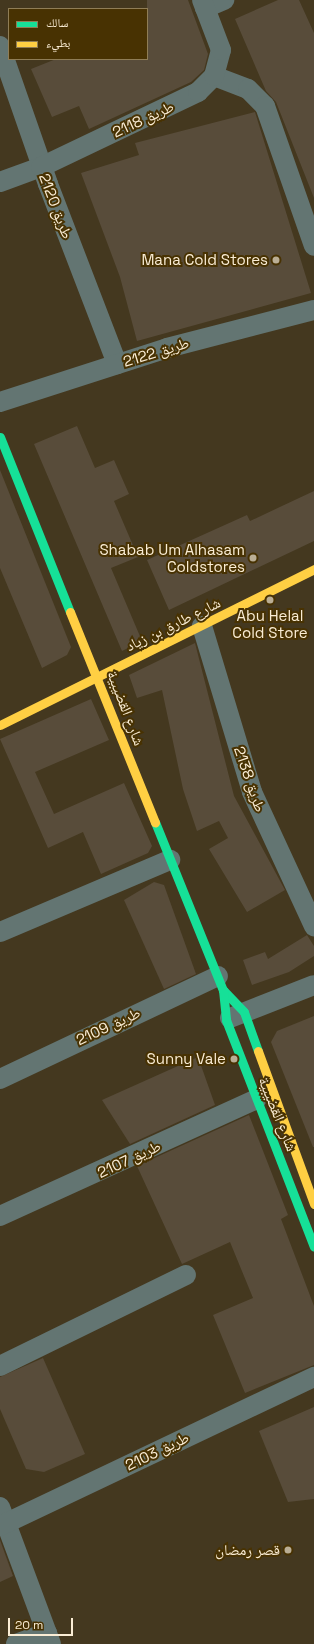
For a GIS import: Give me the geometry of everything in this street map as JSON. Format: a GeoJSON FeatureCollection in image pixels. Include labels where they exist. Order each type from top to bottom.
{"type":"FeatureCollection","features":[{"type":"Feature","properties":{"kind":"street"},"geometry":{"type":"LineString","coordinates":[[224,0],[204,4],[220,50],[214,76],[248,89],[265,106],[314,246]]}},
{"type":"Feature","properties":{"kind":"street","name":"طريق 2120"},"geometry":{"type":"LineString","coordinates":[[0,46],[41,167],[117,364]]}},
{"type":"Feature","properties":{"kind":"street","name":"طريق 2118"},"geometry":{"type":"LineString","coordinates":[[0,182],[41,167],[198,92],[214,76]]}},
{"type":"Feature","properties":{"kind":"street","name":"طريق 2122"},"geometry":{"type":"LineString","coordinates":[[0,402],[221,332],[314,310]]}},
{"type":"Feature","properties":{"kind":"street","name":"شارع القضيبية"},"geometry":{"type":"LineString","coordinates":[[0,437],[99,677],[170,860],[220,983],[314,1204]]}},
{"type":"Feature","properties":{"kind":"street","name":"شارع طارق بن زياد"},"geometry":{"type":"LineString","coordinates":[[0,725],[202,626],[314,569]]}},
{"type":"Feature","properties":{"kind":"street","name":"طريق 2138"},"geometry":{"type":"LineString","coordinates":[[202,626],[252,792],[314,926]]}},
{"type":"Feature","properties":{"kind":"street"},"geometry":{"type":"LineString","coordinates":[[0,932],[170,860]]}},
{"type":"Feature","properties":{"kind":"street","name":"شارع القضيبية"},"geometry":{"type":"LineString","coordinates":[[220,983],[235,1016],[257,1099],[314,1247]]}},
{"type":"Feature","properties":{"kind":"street","name":"طريق 2109"},"geometry":{"type":"LineString","coordinates":[[0,1078],[220,983]]}},
{"type":"Feature","properties":{"kind":"street"},"geometry":{"type":"LineString","coordinates":[[235,1016],[314,985]]}},
{"type":"Feature","properties":{"kind":"street","name":"طريق 2107"},"geometry":{"type":"LineString","coordinates":[[0,1216],[257,1099]]}},
{"type":"Feature","properties":{"kind":"street"},"geometry":{"type":"LineString","coordinates":[[0,1366],[186,1275]]}},
{"type":"Feature","properties":{"kind":"street","name":"طريق 2103"},"geometry":{"type":"LineString","coordinates":[[2,1519],[314,1377]]}},
{"type":"Feature","properties":{"kind":"street"},"geometry":{"type":"LineString","coordinates":[[2,1519],[49,1638],[16,1644]]}},
{"type":"Feature","properties":{"kind":"building"},"geometry":{"type":"Polygon","coordinates":[[[147,0],[188,0],[208,54],[204,70],[191,82],[89,129],[79,106],[52,117],[31,69],[54,60],[148,60],[147,0]]]}},
{"type":"Feature","properties":{"kind":"building"},"geometry":{"type":"Polygon","coordinates":[[[278,0],[299,0],[314,33],[314,198],[276,102],[266,91],[235,19],[278,0]]]}},
{"type":"Feature","properties":{"kind":"building"},"geometry":{"type":"Polygon","coordinates":[[[255,112],[311,293],[137,341],[120,277],[81,173],[139,155],[135,143],[255,112]]]}},
{"type":"Feature","properties":{"kind":"building"},"geometry":{"type":"Polygon","coordinates":[[[77,426],[95,468],[114,460],[129,494],[114,501],[138,557],[111,568],[142,641],[122,651],[34,444],[77,426]]]}},
{"type":"Feature","properties":{"kind":"building"},"geometry":{"type":"Polygon","coordinates":[[[0,470],[71,647],[67,655],[42,668],[0,568],[0,470]]]}},
{"type":"Feature","properties":{"kind":"building"},"geometry":{"type":"Polygon","coordinates":[[[314,491],[314,541],[169,610],[147,560],[247,515],[250,521],[314,491]]]}},
{"type":"Feature","properties":{"kind":"building"},"geometry":{"type":"Polygon","coordinates":[[[195,643],[234,796],[285,890],[247,912],[209,849],[228,838],[219,821],[197,831],[183,789],[162,690],[137,698],[129,675],[195,643]]]}},
{"type":"Feature","properties":{"kind":"building"},"geometry":{"type":"Polygon","coordinates":[[[91,699],[109,740],[35,772],[54,814],[124,783],[152,846],[148,853],[101,874],[83,832],[48,848],[0,739],[91,699]]]}},
{"type":"Feature","properties":{"kind":"building"},"geometry":{"type":"Polygon","coordinates":[[[154,882],[164,885],[196,974],[164,989],[124,900],[154,882]]]}},
{"type":"Feature","properties":{"kind":"building"},"geometry":{"type":"Polygon","coordinates":[[[307,935],[314,946],[314,956],[289,972],[252,985],[243,960],[265,952],[268,959],[307,935]]]}},
{"type":"Feature","properties":{"kind":"building"},"geometry":{"type":"Polygon","coordinates":[[[314,1016],[313,1147],[271,1042],[277,1031],[314,1016]]]}},
{"type":"Feature","properties":{"kind":"building"},"geometry":{"type":"Polygon","coordinates":[[[198,1057],[215,1105],[130,1144],[102,1100],[198,1057]]]}},
{"type":"Feature","properties":{"kind":"building"},"geometry":{"type":"Polygon","coordinates":[[[249,1115],[288,1215],[281,1219],[314,1306],[314,1365],[245,1393],[213,1315],[253,1298],[230,1242],[182,1264],[137,1166],[249,1115]]]}},
{"type":"Feature","properties":{"kind":"building"},"geometry":{"type":"Polygon","coordinates":[[[43,1358],[85,1454],[44,1472],[26,1469],[0,1409],[0,1377],[43,1358]]]}},
{"type":"Feature","properties":{"kind":"building"},"geometry":{"type":"Polygon","coordinates":[[[314,1407],[314,1499],[288,1502],[259,1431],[314,1407]]]}},
{"type":"Feature","properties":{"kind":"building"},"geometry":{"type":"Polygon","coordinates":[[[0,1540],[13,1576],[0,1582],[0,1540]]]}},
{"type":"Feature","properties":{"kind":"traffic: fast"},"geometry":{"type":"LineString","coordinates":[[0,437],[70,612]]}},
{"type":"Feature","properties":{"kind":"traffic: fast"},"geometry":{"type":"LineString","coordinates":[[155,822],[223,990],[244,1012],[258,1051]]}},
{"type":"Feature","properties":{"kind":"traffic: fast"},"geometry":{"type":"LineString","coordinates":[[223,990],[226,1020],[314,1247]]}},
{"type":"Feature","properties":{"kind":"traffic: slow"},"geometry":{"type":"LineString","coordinates":[[0,725],[314,569]]}},
{"type":"Feature","properties":{"kind":"traffic: slow"},"geometry":{"type":"LineString","coordinates":[[70,612],[155,822]]}},
{"type":"Feature","properties":{"kind":"traffic: slow"},"geometry":{"type":"LineString","coordinates":[[258,1051],[314,1204]]}},
{"type":"Feature","properties":{"kind":"place","name":"Mana Cold Stores"},"geometry":{"type":"Point","coordinates":[276,260]}},
{"type":"Feature","properties":{"kind":"place","name":"Shabab Um Alhasam Coldstores"},"geometry":{"type":"Point","coordinates":[253,558]}},
{"type":"Feature","properties":{"kind":"place","name":"Abu Helal Cold Store"},"geometry":{"type":"Point","coordinates":[270,600]}},
{"type":"Feature","properties":{"kind":"place","name":"Sunny Vale"},"geometry":{"type":"Point","coordinates":[234,1059]}},
{"type":"Feature","properties":{"kind":"place","name":"قصر رمضان"},"geometry":{"type":"Point","coordinates":[288,1550]}}]}
